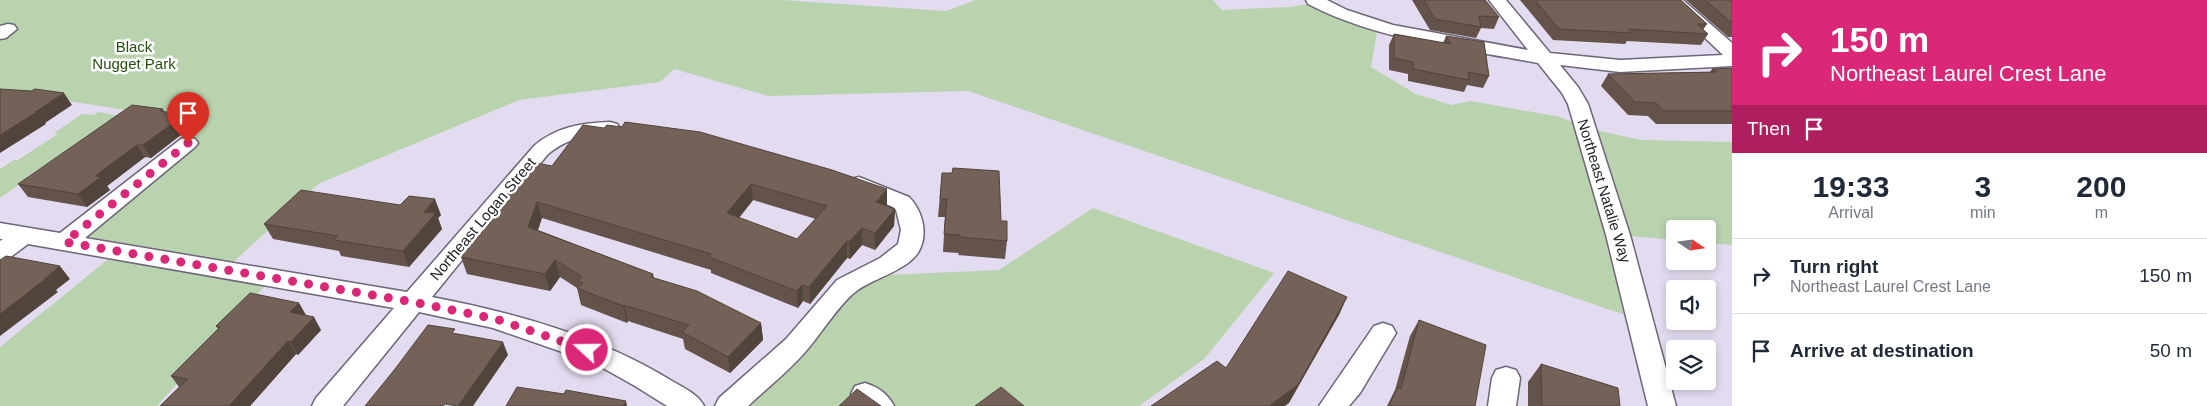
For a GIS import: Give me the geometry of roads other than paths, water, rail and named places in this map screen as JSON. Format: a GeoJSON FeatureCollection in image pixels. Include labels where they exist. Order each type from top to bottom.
{"type":"FeatureCollection","features":[{"type":"Feature","properties":{"kind":"street"},"geometry":{"type":"LineString","coordinates":[[1314,0],[1341,14],[1390,30],[1543,58],[1620,66],[1732,60]]}},
{"type":"Feature","properties":{"kind":"street","name":"Northeast Natalie Way"},"geometry":{"type":"LineString","coordinates":[[1497,0],[1571,91],[1586,128],[1618,234],[1662,406]]}},
{"type":"Feature","properties":{"kind":"street"},"geometry":{"type":"LineString","coordinates":[[1673,0],[1732,53]]}},
{"type":"Feature","properties":{"kind":"street","name":"Northeast Logan Street"},"geometry":{"type":"LineString","coordinates":[[326,406],[541,150],[553,139],[568,132],[628,127]]}},
{"type":"Feature","properties":{"kind":"street"},"geometry":{"type":"LineString","coordinates":[[65,242],[188,143]]}},
{"type":"Feature","properties":{"kind":"street"},"geometry":{"type":"LineString","coordinates":[[729,406],[795,346],[846,286],[889,264],[909,248],[913,230],[907,208],[901,202],[877,190],[837,177]]}},
{"type":"Feature","properties":{"kind":"street"},"geometry":{"type":"LineString","coordinates":[[0,253],[12,233],[413,302],[496,319],[603,356],[645,378],[690,406]]}},
{"type":"Feature","properties":{"kind":"street"},"geometry":{"type":"LineString","coordinates":[[1334,406],[1350,385],[1383,333]]}},
{"type":"Feature","properties":{"kind":"street"},"geometry":{"type":"LineString","coordinates":[[1502,406],[1506,378]]}},
{"type":"Feature","properties":{"kind":"park label","name":"Black Nugget Park"},"geometry":{"type":"Point","coordinates":[134,56]}}]}
